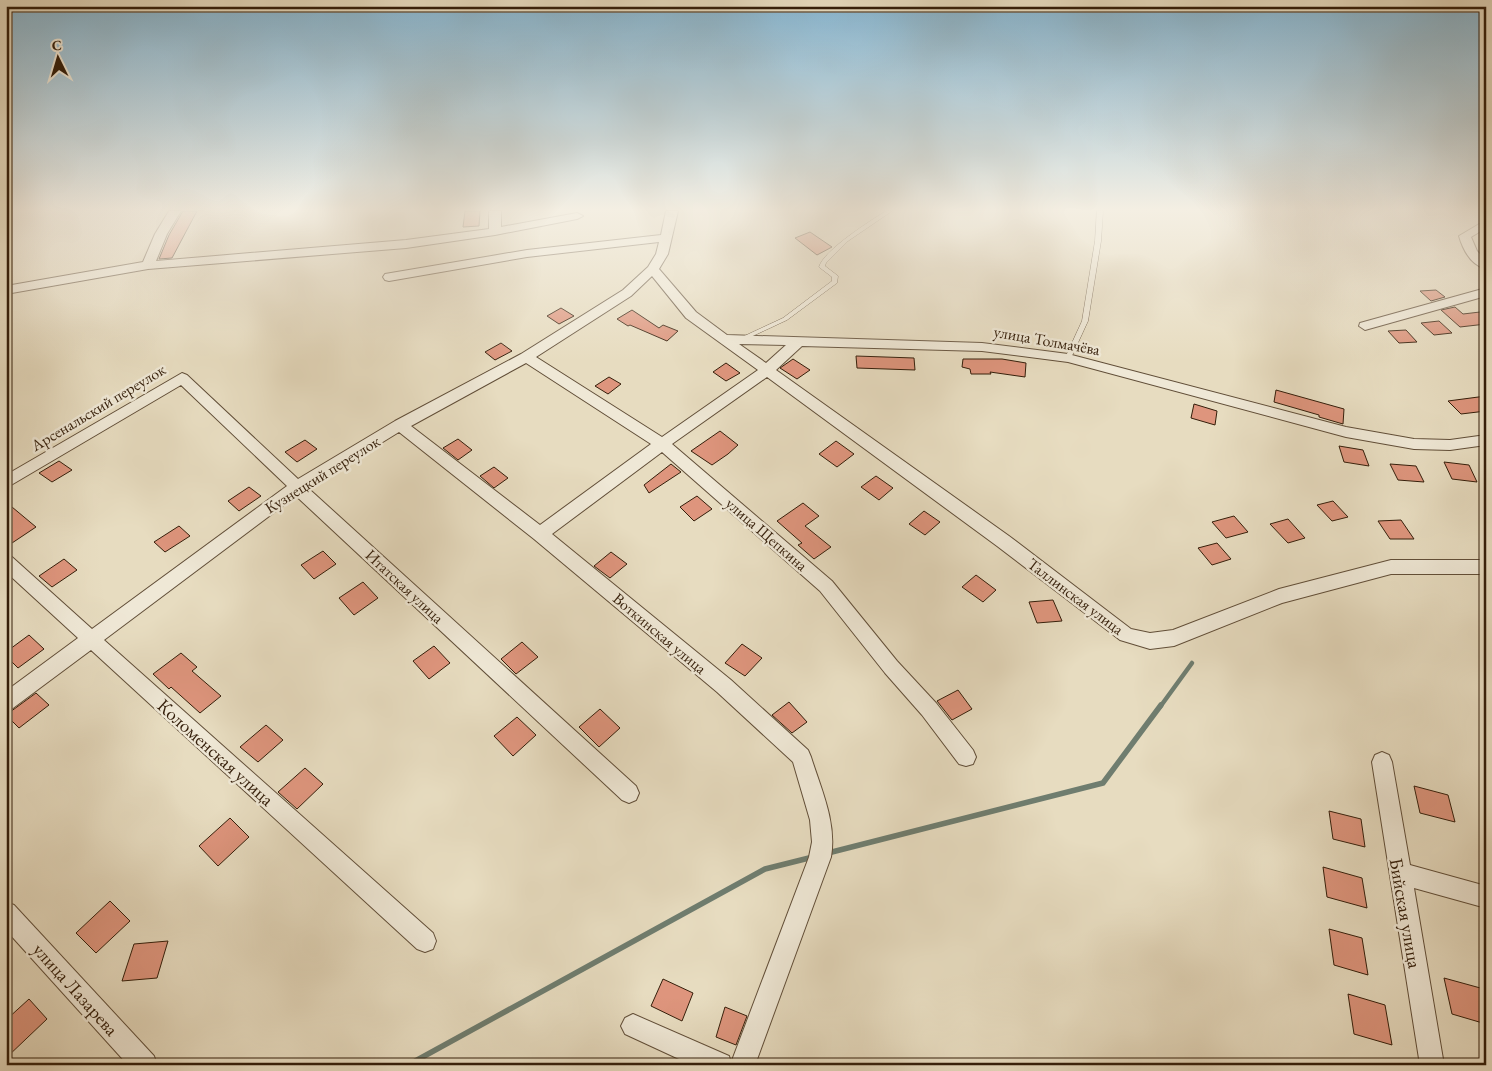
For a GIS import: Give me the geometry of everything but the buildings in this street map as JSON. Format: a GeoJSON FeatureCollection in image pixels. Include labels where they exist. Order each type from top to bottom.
{"type":"FeatureCollection","features":[{"type":"Feature","properties":{"kind":"street"},"geometry":{"type":"LineString","coordinates":[[148,265],[150,261]]}},
{"type":"Feature","properties":{"kind":"street"},"geometry":{"type":"LineString","coordinates":[[6,290],[148,265],[197,261]]}},
{"type":"Feature","properties":{"kind":"street"},"geometry":{"type":"LineString","coordinates":[[389,278],[443,266],[477,261]]}},
{"type":"Feature","properties":{"kind":"street"},"geometry":{"type":"LineString","coordinates":[[658,261],[653,269],[691,315],[732,340]]}},
{"type":"Feature","properties":{"kind":"street","name":"Кузнецкий переулок"},"geometry":{"type":"LineString","coordinates":[[6,702],[296,487],[400,425],[526,357],[627,293],[653,269]]}},
{"type":"Feature","properties":{"kind":"street"},"geometry":{"type":"LineString","coordinates":[[1365,326],[1449,304],[1486,292]]}},
{"type":"Feature","properties":{"kind":"street","name":"улица Толмачёва"},"geometry":{"type":"LineString","coordinates":[[732,340],[875,345],[982,346],[1068,358],[1346,432],[1414,444],[1450,445],[1486,440]]}},
{"type":"Feature","properties":{"kind":"street","name":"Таллинская улица"},"geometry":{"type":"LineString","coordinates":[[732,340],[767,370],[1003,541],[1126,635],[1150,641],[1174,638],[1279,596],[1391,567],[1486,567]]}},
{"type":"Feature","properties":{"kind":"street"},"geometry":{"type":"LineString","coordinates":[[540,534],[662,444],[767,370],[799,341]]}},
{"type":"Feature","properties":{"kind":"street","name":"улица Щепкина"},"geometry":{"type":"LineString","coordinates":[[526,357],[662,444],[826,586],[891,667],[929,709],[966,757]]}},
{"type":"Feature","properties":{"kind":"street","name":"Арсенальский переулок"},"geometry":{"type":"LineString","coordinates":[[6,482],[182,378]]}},
{"type":"Feature","properties":{"kind":"street","name":"Итатская улица"},"geometry":{"type":"LineString","coordinates":[[182,378],[296,487],[629,793]]}},
{"type":"Feature","properties":{"kind":"street","name":"Воткинская улица"},"geometry":{"type":"LineString","coordinates":[[400,425],[540,534],[724,686],[801,757],[820,820],[822,850],[742,1065]]}},
{"type":"Feature","properties":{"kind":"street","name":"Коломенская улица"},"geometry":{"type":"LineString","coordinates":[[6,562],[425,942]]}},
{"type":"Feature","properties":{"kind":"street","name":"Бийская улица"},"geometry":{"type":"LineString","coordinates":[[1382,762],[1432,1065]]}},
{"type":"Feature","properties":{"kind":"street"},"geometry":{"type":"LineString","coordinates":[[1400,873],[1486,897]]}},
{"type":"Feature","properties":{"kind":"street","name":"улица Лазарева"},"geometry":{"type":"LineString","coordinates":[[6,913],[145,1065]]}},
{"type":"Feature","properties":{"kind":"street"},"geometry":{"type":"LineString","coordinates":[[633,1026],[720,1065]]}},
{"type":"Feature","properties":{"kind":"lane"},"geometry":{"type":"LineString","coordinates":[[732,340],[785,319],[835,282],[835,276],[822,267],[824,261]]}},
{"type":"Feature","properties":{"kind":"lane"},"geometry":{"type":"LineString","coordinates":[[1068,358],[1085,321],[1095,261]]}},
{"type":"Feature","properties":{"kind":"waterway"},"geometry":{"type":"LineString","coordinates":[[1160,707],[1192,663]]}},
{"type":"Feature","properties":{"kind":"waterway"},"geometry":{"type":"LineString","coordinates":[[828,853],[1103,783],[1161,705]]}},
{"type":"Feature","properties":{"kind":"waterway"},"geometry":{"type":"LineString","coordinates":[[408,1065],[765,869],[813,857]]}}]}
